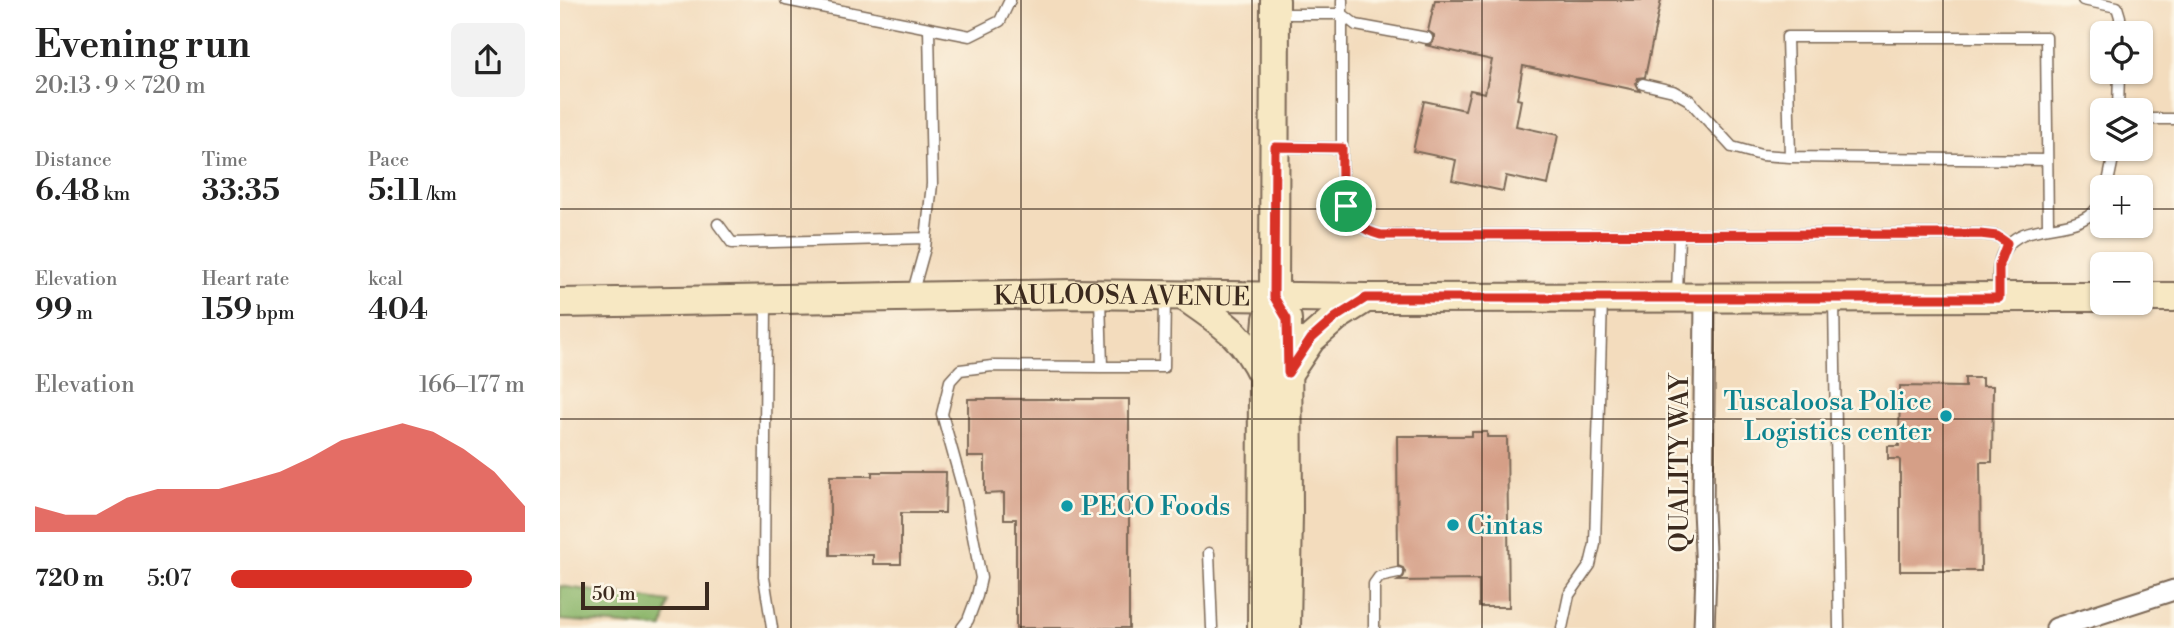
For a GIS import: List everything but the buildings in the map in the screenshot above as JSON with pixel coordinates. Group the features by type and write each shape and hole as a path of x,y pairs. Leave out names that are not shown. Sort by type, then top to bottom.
{"street":[{"path":"1275,7 1274,297 1268,319 1275,374 1286,628"},
{"name":"KAULOOSA AVENUE","path":"560,303 1100,294 1366,298 2090,297"},
{"path":"1174,295 1225,325 1275,374"},
{"path":"2153,297 2174,297"},
{"path":"1262,628 1275,374 1336,317 1366,298"},
{"name":"QUALITY WAY","path":"1691,298 1704,628"},
{"path":"2056,628 2174,590"}],"lane":[{"path":"786,0 970,36 1000,21 1010,0"},
{"path":"1342,0 1342,187 1346,206 1354,223 1370,233 1980,234 1997,236 2007,243"},
{"path":"2083,0 2117,7 2120,21"},
{"path":"1275,7 1342,13 1356,25 1426,38"},
{"path":"914,297 926,238 932,184 929,28"},
{"path":"1790,157 1787,37 2046,37 2048,228"},
{"path":"1643,84 1673,91 1689,100 1732,147 1761,156 2047,160"},
{"path":"2153,119 2174,119"},
{"path":"1275,147 1342,148"},
{"path":"1999,298 1999,264 2007,243 2019,234 2087,220 2090,217"},
{"path":"718,224 732,243 926,238"},
{"path":"1679,235 1691,298"},
{"path":"1100,294 1102,367"},
{"path":"962,628 968,620 981,578 966,500 942,414 950,381 960,370 992,366 1164,367 1174,295"},
{"path":"1562,628 1569,596 1590,565 1595,544 1602,298"},
{"path":"1834,298 1839,628"},
{"path":"766,300 764,577 772,628"},
{"path":"1209,553 1212,628"},
{"path":"1374,628 1374,584 1379,577 1398,573"}],"green space":[{"path":"560,586 669,602 663,628 560,620"}],"place":[{"name":"Tuscaloosa Police Logistics center","path":"1946,416"},
{"name":"PECO Foods","path":"1067,506"},
{"name":"Cintas","path":"1453,525"}],"route":[{"path":"1275,147 1342,148 1342,187 1346,206 1354,223 1370,233 1381,235 1980,234 1997,236 2007,243 1999,264 1999,298 1366,298 1336,317 1311,339 1288,373 1287,319 1274,297 1275,147"}]}
